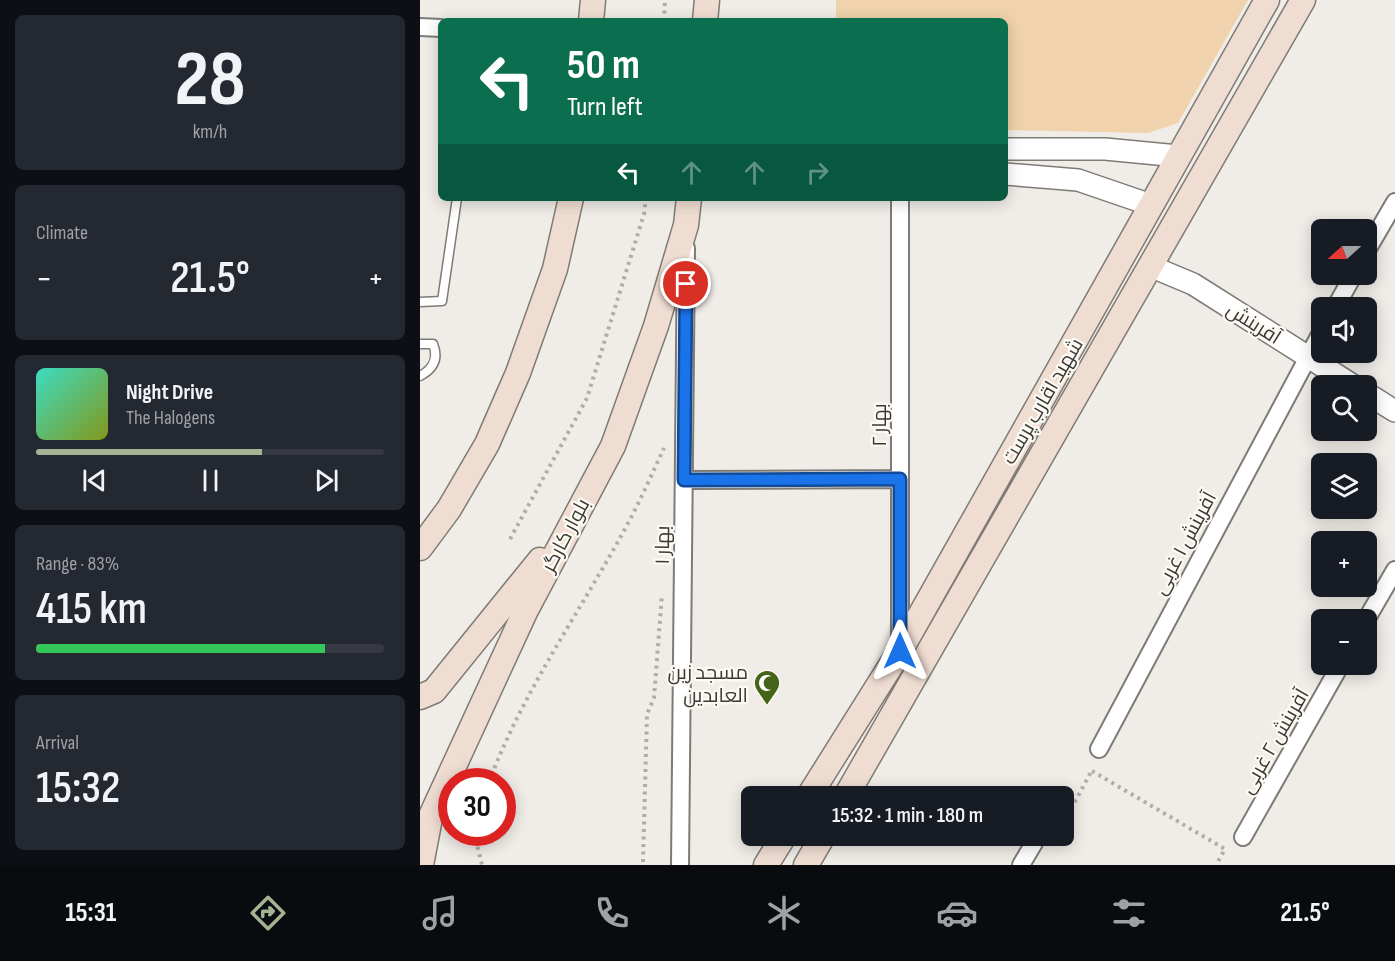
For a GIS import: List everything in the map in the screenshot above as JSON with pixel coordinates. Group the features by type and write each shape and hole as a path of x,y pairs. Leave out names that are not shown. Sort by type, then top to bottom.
{"main road":[{"path":"591,18 593,0"},
{"path":"705,18 707,0"},
{"name":"شهید اقارب پرست","path":"815,786 900,651 1120,265 1178,156 1267,0"},
{"name":"شهید اقارب پرست","path":"852,786 1303,0"},
{"path":"420,548 449,509 487,444 518,373 555,269 570,201"},
{"name":"بلوار کارگر","path":"421,865 430,818 525,612 613,446 656,326 686,225 689,201"},
{"path":"420,697 434,691 574,518"},
{"path":"766,865 778,846"},
{"path":"806,865 817,846"}],"street":[{"path":"420,27 438,28"},
{"path":"1008,149 1105,149 1178,156"},
{"path":"1008,174 1078,180 1151,205"},
{"name":"بهار ۲","path":"900,201 900,651"},
{"path":"1377,233 1395,202"},
{"name":"بهار ۱","path":"680,865 686,225"},
{"name":"آفرینش","path":"1150,266 1193,284 1337,375"},
{"name":"آفرینش ۱ غربی","path":"1099,749 1311,349"},
{"path":"1377,400 1395,411"},
{"path":"684,480 900,479"},
{"path":"1372,609 1395,570"},
{"name":"آفرینش ۲ غربی","path":"1243,837 1335,675"},
{"path":"1021,865 1032,846"}],"lane":[{"path":"420,302 442,301 457,201"},
{"path":"420,344 433,344 436,356 429,371 420,376"}],"path":[{"path":"664,18 665,0"},
{"path":"510,539 587,398 644,214 646,201"},
{"path":"494,768 500,752 549,658 626,526 666,446 666,457"},
{"path":"644,862 647,714 654,698 662,584"},
{"path":"1074,804 1092,771 1099,749"},
{"path":"1092,771 1225,849 1216,865"},
{"path":"477,846 482,865"}],"building":[{"path":"836,0 1248,0 1178,123 1148,133 1008,130 1008,18 836,18"}],"place":[{"name":"مسجد زین العابدین","path":"767,706"}],"route":[{"path":"686,284 684,480 900,479 900,651"}]}
